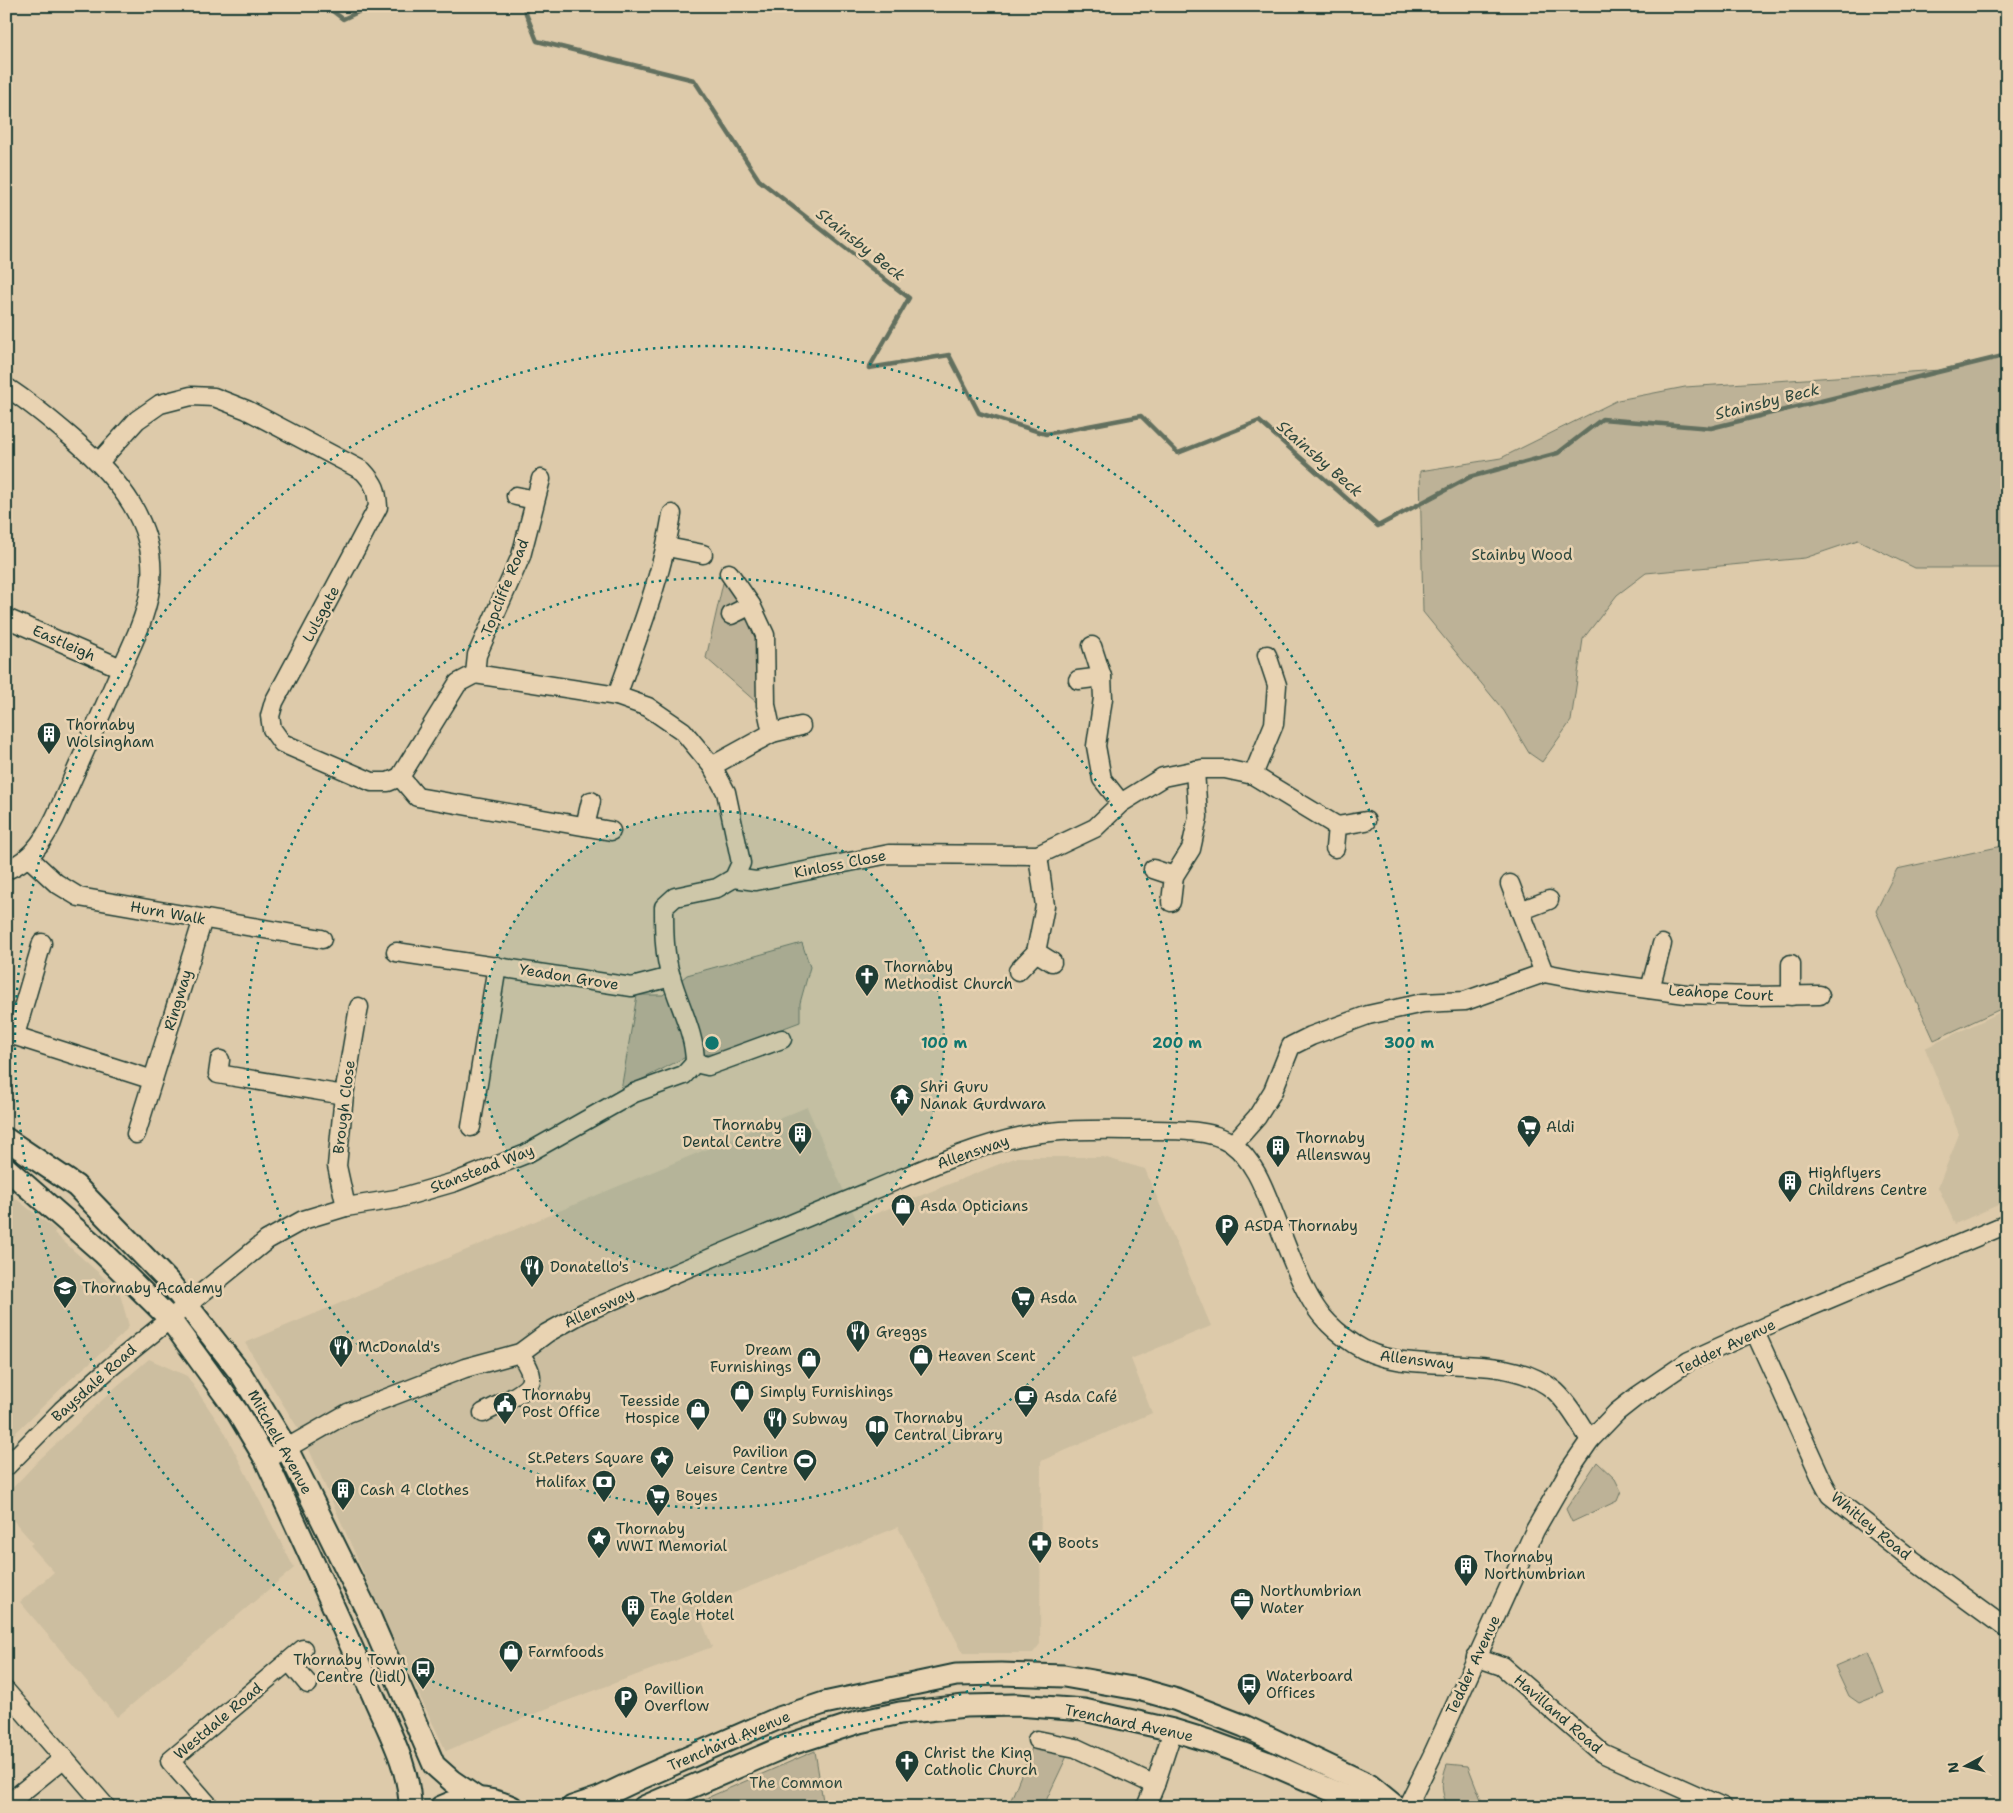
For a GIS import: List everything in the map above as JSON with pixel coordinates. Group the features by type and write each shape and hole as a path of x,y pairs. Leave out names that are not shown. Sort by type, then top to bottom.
{"street":[{"path":"6,387 35,406 99,462 124,491 146,532 151,555 150,589 142,624 47,834 28,857 6,870"},
{"name":"Lulsgate","path":"99,462 137,420 160,404 191,396 214,397 247,410 363,471 373,482 377,494 378,507 274,702 270,716 272,729 282,743 372,782 388,782 400,777"},
{"name":"Topcliffe Road","path":"474,674 477,655 521,556 540,479"},
{"path":"516,496 535,500"},
{"path":"617,696 667,547 672,514"},
{"path":"667,547 703,554"},
{"path":"730,574 751,604 765,635 766,705 772,733"},
{"path":"731,615 751,604"},
{"name":"Eastleigh","path":"6,618 121,668"},
{"path":"1092,646 1102,676 1103,698 1096,746 1102,779 1121,803"},
{"path":"1253,775 1274,724 1277,685 1267,656"},
{"path":"611,831 418,797 400,777 458,683 474,674 617,696 648,707 683,731 712,766 726,792 740,863 734,878 717,888 675,897 664,907 665,951 671,977 695,1050 694,1064 708,1066 782,1039"},
{"path":"1078,680 1102,676"},
{"path":"712,766 772,733 801,726"},
{"name":"Kinloss Close","path":"734,878 756,881 890,854 1038,855 1095,828 1121,803 1163,778 1195,770 1225,769 1253,775 1337,826"},
{"path":"1171,902 1174,876 1190,849 1198,817 1195,770"},
{"path":"585,826 591,801"},
{"path":"1335,848 1337,826 1366,821"},
{"path":"1018,971 1036,952 1045,906 1038,855"},
{"name":"Hurn Walk","path":"28,857 56,883 78,897 322,939"},
{"path":"1153,869 1174,876"},
{"path":"1232,1144 1257,1117 1273,1091 1291,1046 1311,1036 1368,1015 1423,1003 1465,1001 1544,973 1510,884"},
{"path":"1520,911 1549,900"},
{"name":"Ringway","path":"136,1134 203,919"},
{"path":"42,943 10,1034 153,1080"},
{"name":"Leahope Court","path":"1650,989 1662,944"},
{"name":"Yeadon Grove","path":"396,952 632,988 671,977"},
{"path":"1036,952 1052,962"},
{"name":"Leahope Court","path":"1791,964 1791,996"},
{"path":"472,1127 497,966"},
{"name":"Leahope Court","path":"1544,973 1581,980 1686,994 1820,995"},
{"name":"Brough Close","path":"346,1207 337,1166 344,1095 359,1007"},
{"path":"220,1060 218,1074 344,1095"},
{"name":"Stanstead Way","path":"187,1304 266,1240 304,1220 346,1207 396,1200 446,1185 526,1154 634,1093 684,1075 694,1064"},
{"name":"Allensway","path":"266,1460 348,1413 465,1368 520,1353 547,1334 583,1313 851,1199 960,1155 998,1142 1056,1132 1107,1130 1177,1130 1212,1135 1232,1144 1249,1161 1260,1180 1308,1294 1321,1315 1337,1332 1372,1354 1396,1360 1487,1367 1518,1373 1541,1381 1557,1393 1590,1440"},
{"name":"Mitchell Avenue","path":"6,1139 76,1186 169,1282 241,1374 288,1449 369,1615 434,1765 452,1781 477,1798"},
{"name":"Mitchell Avenue","path":"6,1168 103,1253 169,1318 238,1412 266,1460 337,1614 401,1762 410,1795 410,1807"},
{"name":"Tedder Avenue","path":"1407,1807 1536,1530 1570,1469 1590,1440 1636,1397 1689,1361 2007,1224"},
{"name":"Baysdale Road","path":"6,1467 62,1410 187,1304"},
{"name":"Whitley Road","path":"1756,1332 1820,1476 1830,1494 1910,1558 2007,1629"},
{"path":"483,1413 522,1392 528,1386 531,1379 529,1370 520,1353"},
{"name":"Westdale Road","path":"210,1807 170,1761 303,1649"},
{"name":"Havilland Road","path":"1476,1657 1502,1666 1602,1753 1723,1807"},
{"path":"289,1661 308,1684"},
{"name":"Trenchard Avenue","path":"572,1807 598,1798 779,1718 824,1703 956,1675 1001,1674 1064,1676 1138,1689 1177,1700 1244,1726 1369,1785 1396,1807"},
{"path":"6,1691 106,1807"},
{"name":"Trenchard Avenue","path":"644,1807 791,1744 859,1722 900,1713 965,1706 1017,1705 1084,1710 1209,1740 1361,1803 1379,1807"},
{"path":"779,1718 791,1744"},
{"path":"1146,1807 1173,1730"},
{"path":"1037,1740 1076,1748 1155,1785"},
{"path":"1288,1772 1297,1752"},
{"path":"6,1804 63,1759"},
{"name":"Mitchell Avenue","path":"441,1807 450,1802 477,1798 494,1799 512,1807"}],"shaded area":[{"path":"2007,1009 2007,1201 1955,1224 1938,1187 1959,1134 1925,1048"},
{"path":"807,1107 857,1221 1017,1157 1103,1157 1145,1169 1211,1326 1131,1359 1152,1413 1041,1461 1040,1644 1033,1653 963,1653 898,1527 697,1608 712,1647 553,1706 446,1751 398,1651 304,1438 245,1343"},
{"name":"Thornaby Academy","path":"6,1191 56,1230 54,1233 119,1291 129,1326 122,1335 71,1379 6,1442"},
{"path":"149,1359 187,1376 224,1431 294,1568 117,1717 20,1602 54,1572 30,1545 33,1543 6,1512 6,1495 38,1461 117,1386"}],"green space":[{"name":"Stainby Wood","path":"2007,354 2007,568 1915,568 1858,540 1805,558 1646,573 1617,595 1583,639 1571,721 1542,762 1529,753 1504,711 1423,612 1420,471 1501,458 1618,400 1685,387 1940,370"},
{"path":"723,583 730,584 737,593 737,601 728,613 733,624 750,618 757,626 760,696 756,702 706,658"},
{"path":"2007,845 2007,1006 1934,1040 1876,911 1897,869"},
{"path":"802,943 810,967 800,1003 800,1022 718,1053 686,1057 621,1090 637,995 663,995 687,975"},
{"path":"1597,1462 1615,1479 1621,1491 1617,1501 1572,1522 1566,1509"},
{"path":"1868,1652 1884,1693 1859,1703 1849,1696 1835,1666"},
{"path":"1032,1748 1068,1754 1043,1807 1008,1807"},
{"name":"The Common","path":"815,1751 824,1807 686,1807"},
{"path":"1447,1764 1468,1766 1484,1807 1448,1807 1442,1786"}],"waterway":[{"name":"Stainsby Beck","path":"326,6 343,19 371,6"},
{"name":"Stainsby Beck","path":"523,6 537,41 694,80 759,180 909,298 869,368 949,355 979,413 1046,434 1141,416 1178,453 1259,421 1378,526 1470,477 1558,453 1602,419 1711,428 2007,355"}],"place":[{"name":"Thornaby Wolsingham","path":"49,755"},
{"name":"Thornaby Methodist Church","path":"867,997"},
{"name":"Shri Guru Nanak Gurdwara","path":"902,1117"},
{"name":"Aldi","path":"1529,1148"},
{"name":"Thornaby Dental Centre","path":"800,1155"},
{"name":"Thornaby Allensway","path":"1278,1168"},
{"name":"Highflyers Childrens Centre","path":"1790,1203"},
{"name":"Asda Opticians","path":"903,1227"},
{"name":"ASDA Thornaby","path":"1227,1247"},
{"name":"Donatello's","path":"532,1288"},
{"name":"Thornaby Academy","path":"65,1309"},
{"name":"Asda","path":"1023,1319"},
{"name":"Greggs","path":"858,1353"},
{"name":"McDonald's","path":"341,1368"},
{"name":"Heaven Scent","path":"921,1377"},
{"name":"Dream Furnishings","path":"809,1380"},
{"name":"Simply Furnishings","path":"742,1413"},
{"name":"Asda Café","path":"1026,1418"},
{"name":"Thornaby Post Office","path":"505,1425"},
{"name":"Teesside Hospice","path":"698,1431"},
{"name":"Subway","path":"775,1440"},
{"name":"Thornaby Central Library","path":"877,1448"},
{"name":"St.Peters Square","path":"662,1479"},
{"name":"Pavilion Leisure Centre","path":"805,1482"},
{"name":"Halifax","path":"604,1503"},
{"name":"Cash 4 Clothes","path":"343,1511"},
{"name":"Boyes","path":"658,1517"},
{"name":"Thornaby WWI Memorial","path":"599,1559"},
{"name":"Boots","path":"1040,1564"},
{"name":"Thornaby Northumbrian","path":"1466,1587"},
{"name":"Northumbrian Water","path":"1242,1621"},
{"name":"The Golden Eagle Hotel","path":"633,1628"},
{"name":"Farmfoods","path":"511,1673"},
{"name":"Thornaby Town Centre (Lidl)","path":"423,1690"},
{"name":"Waterboard Offices","path":"1249,1706"},
{"name":"Pavillion Overflow","path":"626,1719"},
{"name":"Christ the King Catholic Church","path":"907,1783"}]}
